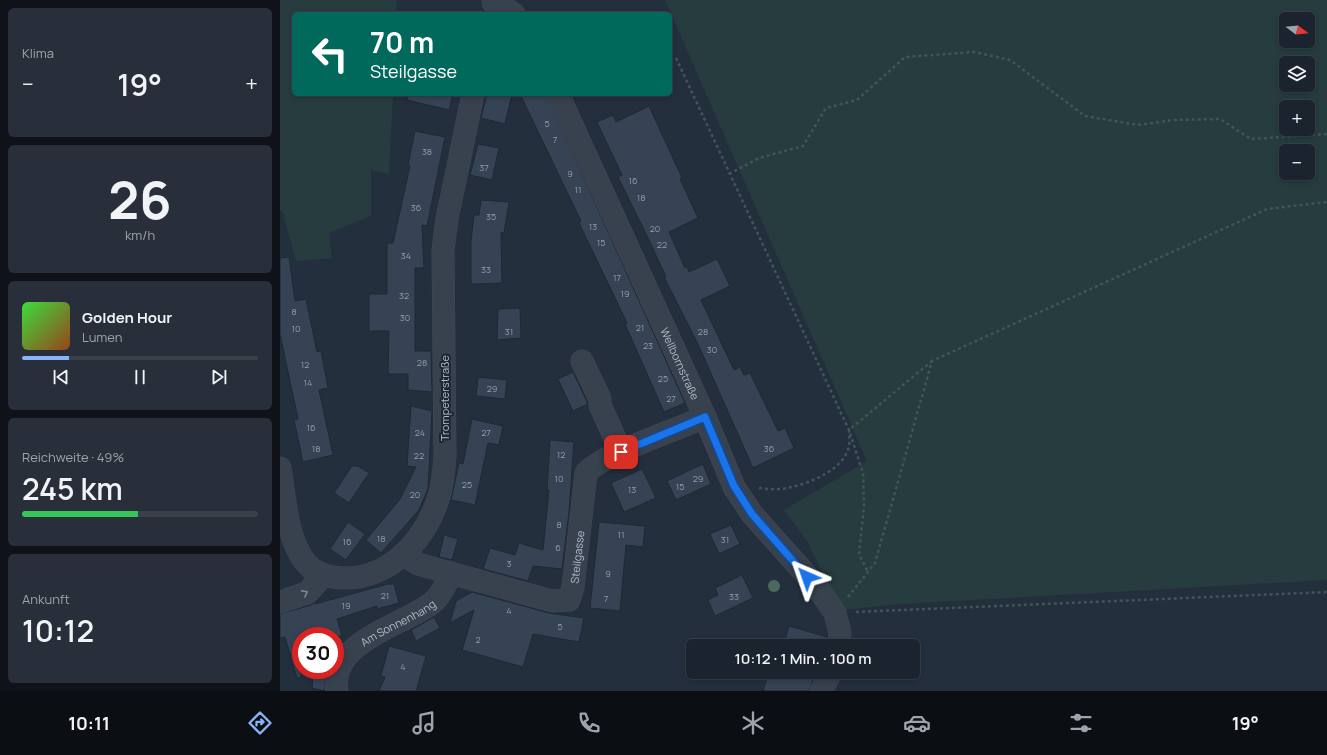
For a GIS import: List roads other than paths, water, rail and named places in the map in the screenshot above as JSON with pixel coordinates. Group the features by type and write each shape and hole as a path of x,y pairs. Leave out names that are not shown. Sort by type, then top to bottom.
{"street":[{"path":"492,6 502,6 511,12"},
{"name":"Trompeterstraße","path":"324,575 339,578 367,576 386,567 403,554 424,529 440,493 443,477 445,442 443,250 447,219 473,96"},
{"name":"Wellbornstraße","path":"559,96 705,417 734,486 752,514 817,587 835,613 840,633 839,639"},
{"path":"582,361 600,399 600,405 621,452"},
{"name":"Steilgasse","path":"403,554 418,564 552,601 569,600 573,587 586,473 592,466 621,452 705,417"},
{"path":"280,468 291,528 298,549 310,567 324,575 308,593 280,602"},
{"name":"Am Sonnenhang","path":"337,691 336,680 338,670 348,654 377,634 432,603 442,591 452,573"},
{"path":"820,691 827,679"}]}
